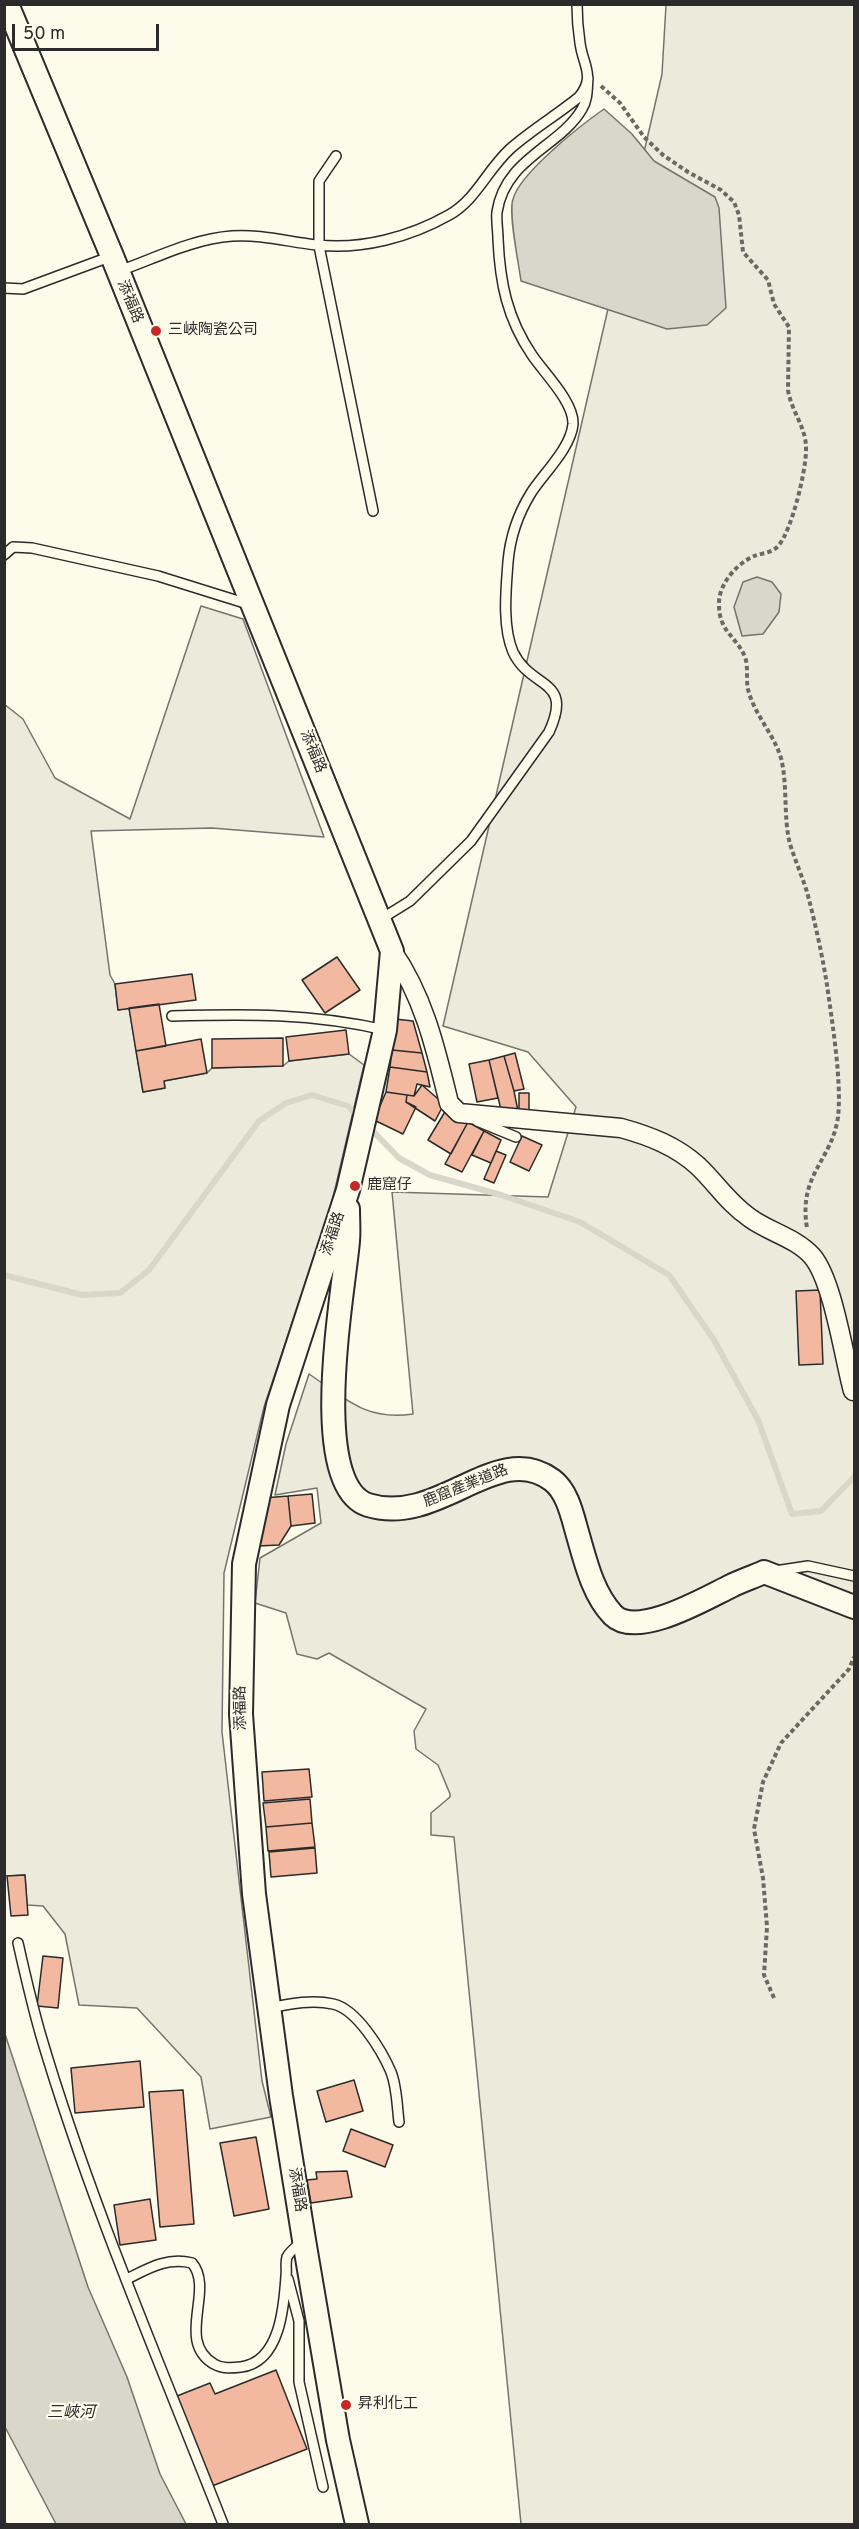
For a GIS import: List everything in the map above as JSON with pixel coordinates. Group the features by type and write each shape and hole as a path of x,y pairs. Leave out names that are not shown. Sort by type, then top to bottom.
{"street":[{"name":"添福路","path":"7,12 115,264 392,951 385,1030 348,1190 278,1405 244,1564 241,1714 254,1894 304,2240 338,2440 357,2524"},
{"path":"392,951 420,1000 449,1103 459,1113 609,1127 646,1135 676,1149 699,1167 726,1197 748,1216 766,1229 792,1240 812,1256 835,1310 853,1391"},
{"name":"鹿窟產業道路","path":"348,1190 348,1240 340,1298 333,1386 335,1443 339,1470 350,1490 363,1503 378,1508 398,1509 422,1505 450,1495 484,1477 514,1468 530,1469 548,1477 560,1485 570,1508 588,1570 604,1602 614,1616 625,1622 653,1620 764,1572"},
{"path":"764,1572 855,1607"}],"lane":[{"path":"380,919 410,901 471,842 549,732 558,714 559,704 555,696 525,668 514,653 509,639 508,561 514,528 531,494 570,437 573,423 569,407 531,354 512,320 504,299 497,213 502,192 514,173 571,124 587,97 588,78 580,46 578,4"},
{"path":"4,288 24,290 214,237 250,236 319,246 361,246 413,231 465,205 492,168 511,148 579,97 586,88 588,78"},
{"path":"336,156 319,182 319,246 373,511"},
{"path":"4,555 13,547 32,548 158,576 253,606"},
{"path":"172,1016 264,1014 352,1022 385,1030"},
{"path":"459,1113 516,1137"},
{"path":"764,1572 808,1566 855,1576"},
{"path":"18,1943 40,2035 75,2143 223,2524"},
{"path":"269,2008 314,2002 334,2004 349,2011 363,2026 391,2073 399,2122"},
{"path":"127,2279 153,2266 170,2261 192,2263 198,2270 200,2280 196,2318 199,2349 206,2360 218,2367 249,2366 262,2358 270,2348 278,2330 283,2307 287,2257 304,2240"},
{"path":"286,2274 299,2321 299,2382 323,2487"}],"path":[{"path":"586,63 600,85 620,103 644,137 663,155 721,190 734,202 739,215 743,252 768,280 774,304 789,327 789,399 806,437 805,468 787,530 780,543 775,549 753,556 741,564 728,577 719,602 720,615 727,634 745,657 749,696 770,733 780,757 790,845 807,893 827,986 838,1084 838,1117 833,1136 814,1172 806,1196 806,1222 812,1256"},
{"path":"774,1998 764,1975 767,1927 764,1888 754,1829 763,1782 781,1743 842,1677 855,1657"}],"shaded area":[{"path":"666,5 854,5 854,2524 521,2524 454,1837 431,1835 431,1813 450,1797 450,1794 438,1765 416,1749 414,1731 426,1709 329,1653 317,1659 297,1654 286,1613 255,1603 260,1558 321,1523 317,1488 275,1495 286,1444 309,1374 357,1406 369,1411 382,1414 413,1414 392,1192 548,1197 576,1107 528,1052 443,1026 662,74"},
{"path":"201,606 243,619 324,837 212,828 91,831 110,975 115,984 118,1010 129,1008 143,1092 165,1088 164,1081 207,1073 212,1068 283,1066 289,1061 349,1054 364,1065 331,1206 264,1407 224,1573 222,1732 262,2081 271,2117 210,2129 201,2077 137,2008 79,2005 65,1934 43,1906 27,1905 25,1875 5,1876 4,704 23,719 55,778 130,819"}],"water":[{"path":"604,109 632,134 654,161 715,197 719,208 726,308 707,325 667,329 521,281 512,215 513,199 518,188 552,150"},
{"path":"757,577 772,582 781,594 779,612 763,634 742,636 734,607 743,582"},
{"name":"三峽河","path":"4,2031 88,2287 127,2377 160,2474 186,2524 56,2524 5,2427"}],"building":[{"path":"337,957 360,990 325,1013 302,980"},
{"path":"192,974 196,1000 118,1010 115,984"},
{"path":"159,1004 166,1046 136,1051 129,1008"},
{"path":"395,1019 413,1021 422,1053 392,1050"},
{"path":"346,1030 349,1054 289,1061 286,1037"},
{"path":"283,1038 283,1066 212,1068 212,1039"},
{"path":"201,1039 207,1073 164,1081 165,1088 143,1092 136,1051"},
{"path":"392,1050 422,1053 427,1072 390,1067"},
{"path":"515,1053 524,1089 514,1091 504,1056"},
{"path":"504,1056 519,1116 502,1114 489,1060"},
{"path":"489,1060 498,1098 477,1102 469,1064"},
{"path":"390,1067 427,1072 430,1087 417,1084 414,1096 386,1092"},
{"path":"422,1085 444,1104 435,1121 406,1102 407,1095 414,1096"},
{"path":"386,1092 407,1095 406,1102 416,1107 403,1134 374,1120"},
{"path":"519,1093 529,1093 529,1116 519,1116"},
{"path":"446,1110 468,1122 451,1154 428,1140"},
{"path":"468,1122 484,1131 462,1172 445,1164"},
{"path":"484,1131 501,1140 491,1163 472,1155"},
{"path":"522,1136 542,1145 529,1171 510,1162"},
{"path":"496,1151 506,1155 494,1183 484,1179"},
{"path":"820,1290 823,1364 799,1365 796,1291"},
{"path":"312,1494 315,1523 291,1526 288,1496"},
{"path":"288,1496 291,1526 279,1545 258,1546 263,1498"},
{"path":"309,1769 312,1797 264,1801 262,1772"},
{"path":"310,1799 312,1823 266,1827 263,1803"},
{"path":"312,1823 315,1847 268,1851 266,1827"},
{"path":"315,1848 317,1873 271,1877 269,1852"},
{"path":"25,1875 28,1915 11,1916 7,1876"},
{"path":"43,1956 63,1958 58,2008 37,2006"},
{"path":"140,2061 144,2107 75,2113 71,2068"},
{"path":"354,2080 363,2111 326,2122 317,2091"},
{"path":"183,2090 194,2224 160,2227 149,2092"},
{"path":"351,2129 393,2145 385,2167 343,2151"},
{"path":"256,2137 269,2209 234,2216 220,2143"},
{"path":"347,2171 352,2197 311,2203 307,2180 317,2179 316,2172"},
{"path":"150,2199 156,2240 120,2245 114,2205"},
{"path":"276,2370 307,2449 212,2486 177,2396 210,2383 215,2394"}],"waterway":[{"path":"4,1275 82,1295 120,1293 149,1270 259,1121 286,1103 312,1095 348,1106 359,1118"},
{"path":"369,1127 399,1158 430,1175 501,1195 580,1222 669,1275 714,1340 758,1420 792,1514 821,1511 854,1477"}],"place":[{"name":"三峽陶瓷公司","path":"156,331"},
{"name":"鹿窟仔","path":"355,1186"},
{"name":"昇利化工","path":"346,2405"}]}
